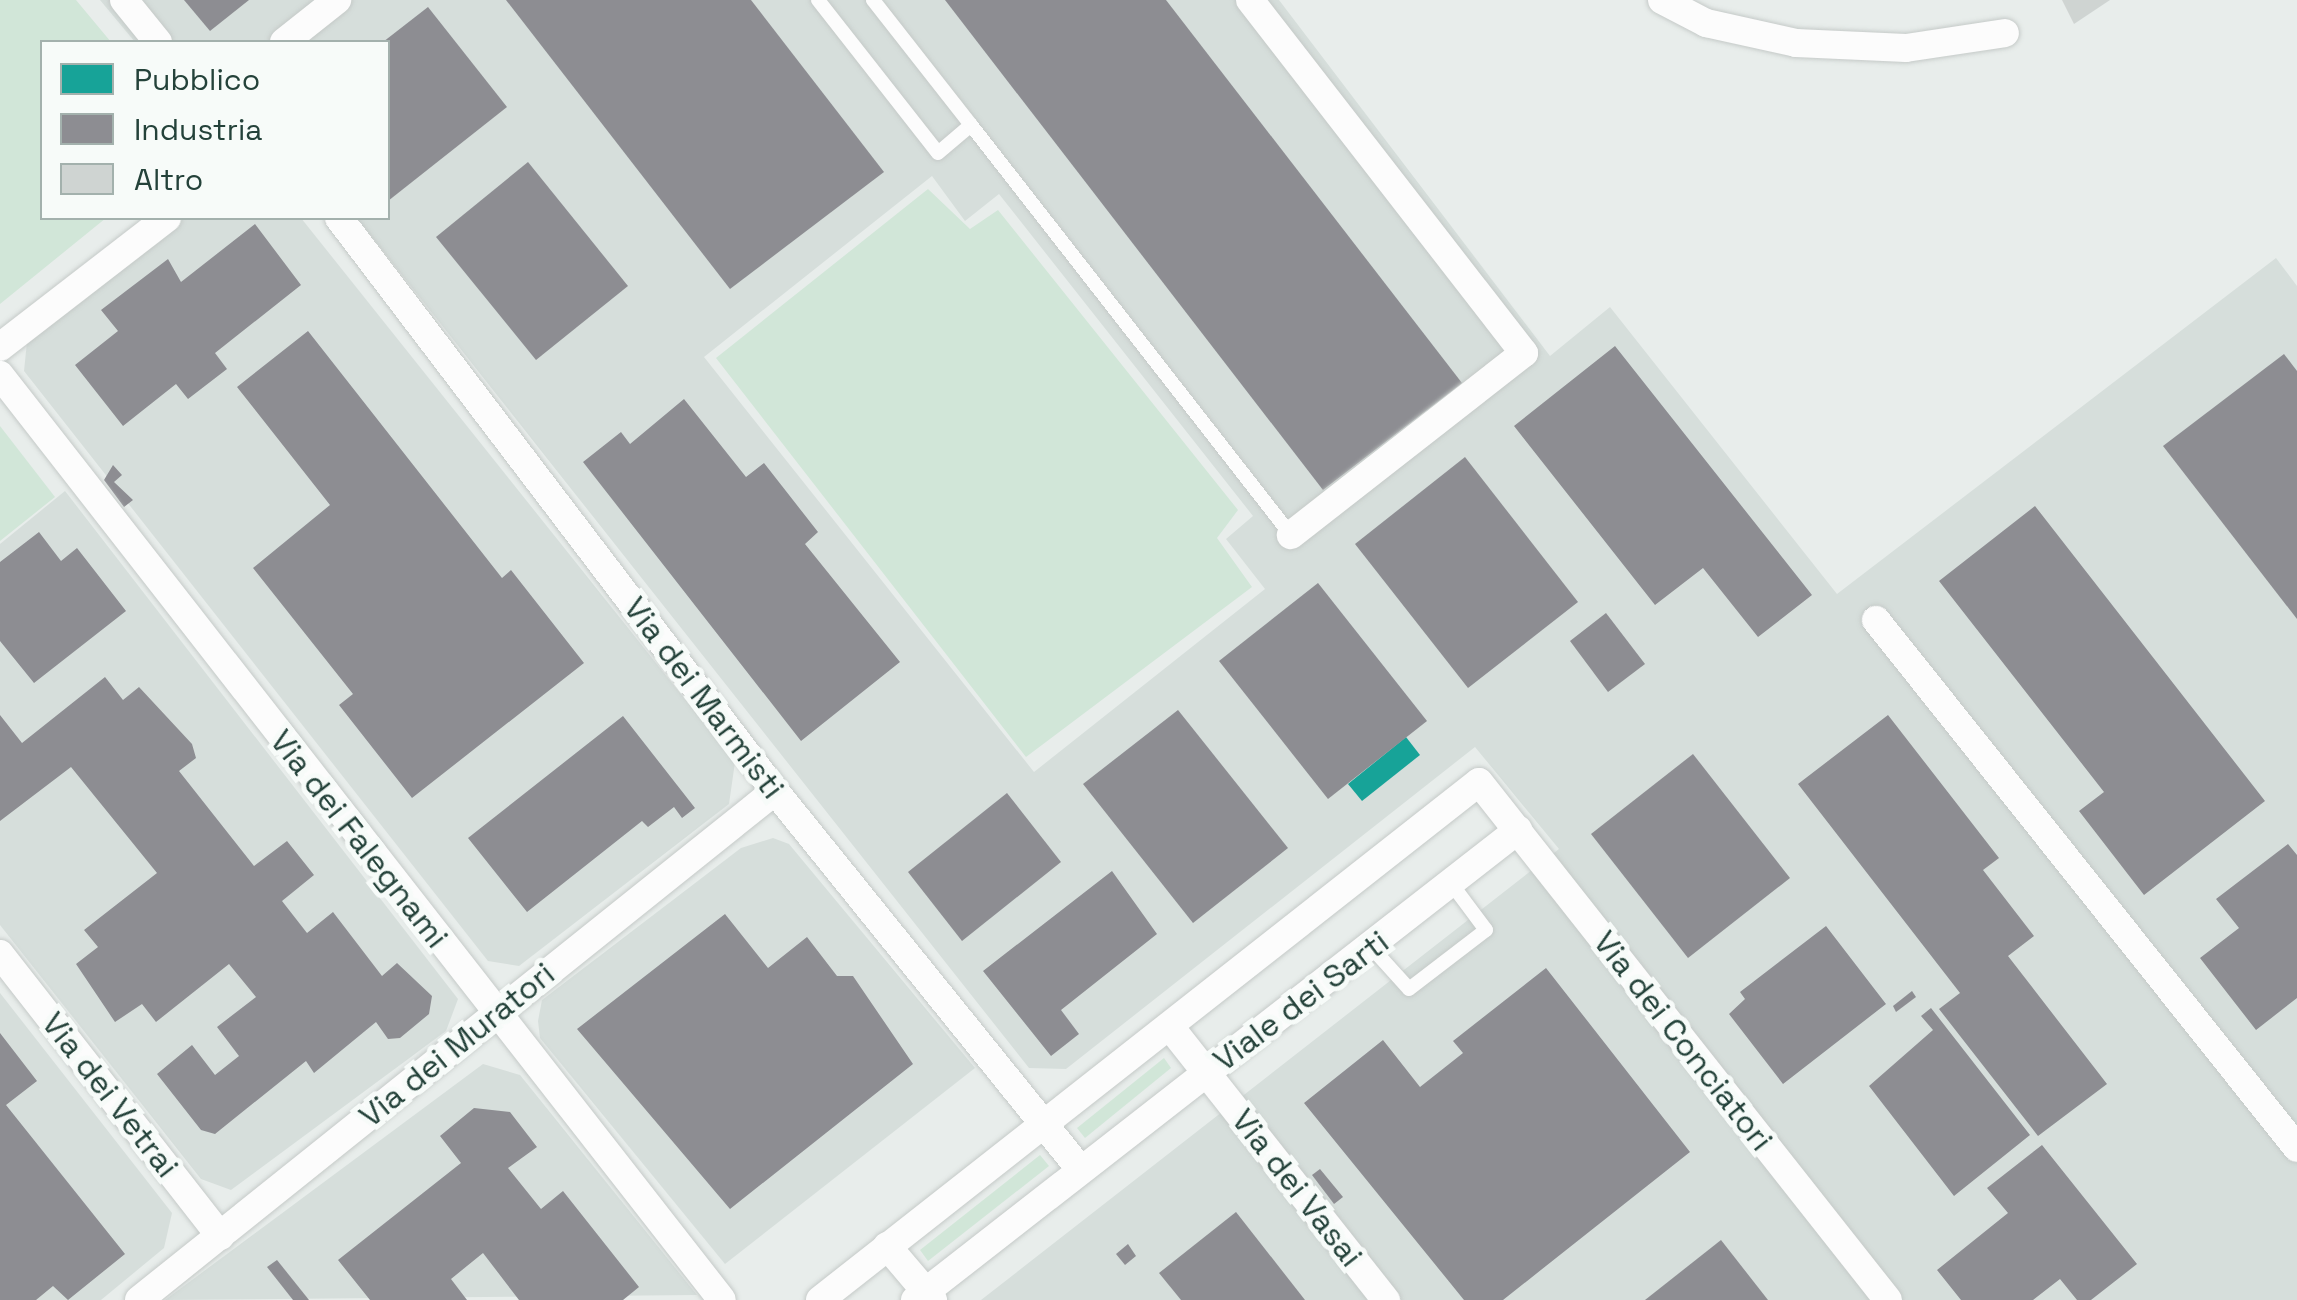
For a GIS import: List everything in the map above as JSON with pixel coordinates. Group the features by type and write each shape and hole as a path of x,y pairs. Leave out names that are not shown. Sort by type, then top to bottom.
{"street":[{"path":"124,0 156,40"},
{"path":"287,40 337,0"},
{"path":"1250,0 1524,353 1291,535"},
{"path":"1662,0 1706,23 1796,43 1932,47 2005,33"},
{"path":"0,347 164,220"},
{"name":"Via dei Marmisti","path":"341,220 775,791 1080,1169"},
{"name":"Via dei Falegnami","path":"0,375 722,1300"},
{"path":"1876,620 2297,1148"},
{"name":"Via dei Conciatori","path":"1479,782 1888,1300"},
{"name":"Viale dei Sarti","path":"820,1300 1171,1028 1479,782"},
{"name":"Via dei Muratori","path":"139,1300 775,791"},
{"name":"Viale dei Sarti","path":"925,1297 1080,1169 1454,887 1518,830"},
{"name":"Via dei Vetrai","path":"0,954 220,1236"},
{"name":"Via dei Vasai","path":"1171,1028 1386,1300"},
{"path":"888,1246 925,1297"}],"lane":[{"path":"818,0 938,153 970,126"},
{"path":"874,0 1291,535"},
{"path":"1372,948 1409,989 1424,978 1486,930 1454,887"}],"shaded area":[{"path":"100,0 1279,0 1550,356 1610,307 1837,594 2276,258 2297,286 2297,1300 981,1300 1559,849 1475,747 1066,1069 1029,1068 359,220 390,220 390,40 133,40","holes":["932,176 965,221 999,194 1253,516 1226,539 1265,589 1034,772 704,357"]},
{"path":"178,220 303,220 735,762 729,804 519,966 488,961 24,371 27,342"},
{"path":"65,491 458,999 446,1031 231,1190 201,1179 0,925 0,544"},
{"path":"773,838 789,844 975,1068 725,1264 540,1038 538,1021 542,1000 741,848"},
{"path":"0,993 172,1213 164,1248 101,1300 0,1300"},
{"path":"483,1064 520,1075 697,1295 165,1300"}],"green space":[{"path":"0,0 76,0 109,40 40,40 40,220 104,220 0,304"},
{"path":"928,189 970,229 998,210 1238,510 1217,538 1252,587 1026,757 716,358"},
{"path":"0,426 55,497 0,541"},
{"path":"1164,1058 1171,1068 1085,1138 1077,1128"},
{"path":"1040,1155 1049,1166 928,1261 920,1250"}],"building: Pubblico":[{"path":"1406,737 1420,755 1362,801 1348,784"}],"building: Industria":[{"path":"184,0 249,0 210,31"},
{"path":"506,0 751,0 884,172 730,289"},
{"path":"945,0 1166,0 1462,383 1323,490"},
{"path":"428,7 507,107 390,199 390,40 386,40"},
{"path":"528,162 628,286 536,360 436,237"},
{"path":"255,224 301,285 215,353 227,369 188,399 176,384 123,426 75,365 118,331 101,310 168,259 181,282"},
{"path":"308,331 502,578 511,570 584,663 412,798 339,705 353,694 253,568 330,505 237,387"},
{"path":"1615,346 1812,595 1758,637 1703,568 1655,605 1514,426"},
{"path":"2284,354 2297,371 2297,619 2163,446"},
{"path":"684,399 746,477 764,463 818,532 805,544 900,662 801,741 583,462 621,432 630,444"},
{"path":"1465,457 1578,602 1468,688 1355,544"},
{"path":"113,465 122,475 114,482 133,500 124,507 104,480"},
{"path":"2035,506 2265,801 2144,895 2079,811 2104,792 1939,581"},
{"path":"39,532 61,561 77,548 126,611 34,683 0,641 0,562"},
{"path":"1318,583 1427,721 1328,799 1219,661"},
{"path":"1606,613 1645,664 1608,692 1570,641"},
{"path":"105,677 123,700 139,687 192,744 196,758 179,771 254,866 287,841 314,875 282,901 307,933 333,912 382,976 397,963 432,996 429,1014 400,1038 388,1039 376,1022 314,1073 306,1061 215,1134 201,1130 157,1074 192,1045 215,1075 239,1056 217,1027 256,997 229,964 156,1022 142,1004 115,1022 76,964 98,947 84,930 157,873 71,767 0,821 0,715 22,743"},
{"path":"1178,710 1288,848 1193,923 1083,784"},
{"path":"1888,715 1999,858 1983,870 2034,936 2008,956 2107,1084 2038,1136 1939,1009 1960,993 1798,784"},
{"path":"623,716 695,808 682,818 674,807 648,827 642,821 527,912 468,838"},
{"path":"1693,754 1790,878 1688,958 1591,834"},
{"path":"1007,793 1061,862 962,941 908,872"},
{"path":"2288,844 2297,855 2297,998 2256,1030 2200,958 2239,928 2216,899"},
{"path":"1112,871 1157,934 1061,1010 1079,1034 1051,1056 983,971"},
{"path":"725,914 768,968 807,937 837,976 853,976 913,1064 730,1209 577,1029"},
{"path":"1826,926 1886,1004 1783,1084 1729,1014 1745,999 1740,992"},
{"path":"1546,968 1690,1152 1503,1300 1464,1300 1304,1103 1383,1040 1420,1087 1463,1053 1453,1041"},
{"path":"1912,991 1916,997 1896,1012 1893,1006"},
{"path":"1931,1008 2030,1135 1954,1196 1869,1086 1933,1030 1921,1016"},
{"path":"0,1033 37,1081 6,1105 125,1254 68,1300 53,1286 36,1300 0,1300"},
{"path":"474,1108 510,1112 537,1147 508,1168 541,1209 563,1191 639,1287 623,1300 519,1300 483,1253 451,1279 467,1300 370,1300 338,1260 461,1163 440,1136"},
{"path":"2042,1145 2137,1264 2091,1300 2077,1300 2060,1279 2033,1300 1961,1300 1937,1270 2008,1213 1987,1188"},
{"path":"1320,1169 1343,1197 1334,1204 1312,1175"},
{"path":"1236,1212 1305,1300 1181,1300 1159,1273"},
{"path":"1721,1240 1768,1300 1645,1300"},
{"path":"1128,1244 1136,1256 1125,1265 1116,1254"},
{"path":"277,1260 309,1300 293,1300 267,1267"}],"building: Altro":[{"path":"2062,0 2110,0 2074,24"}]}
